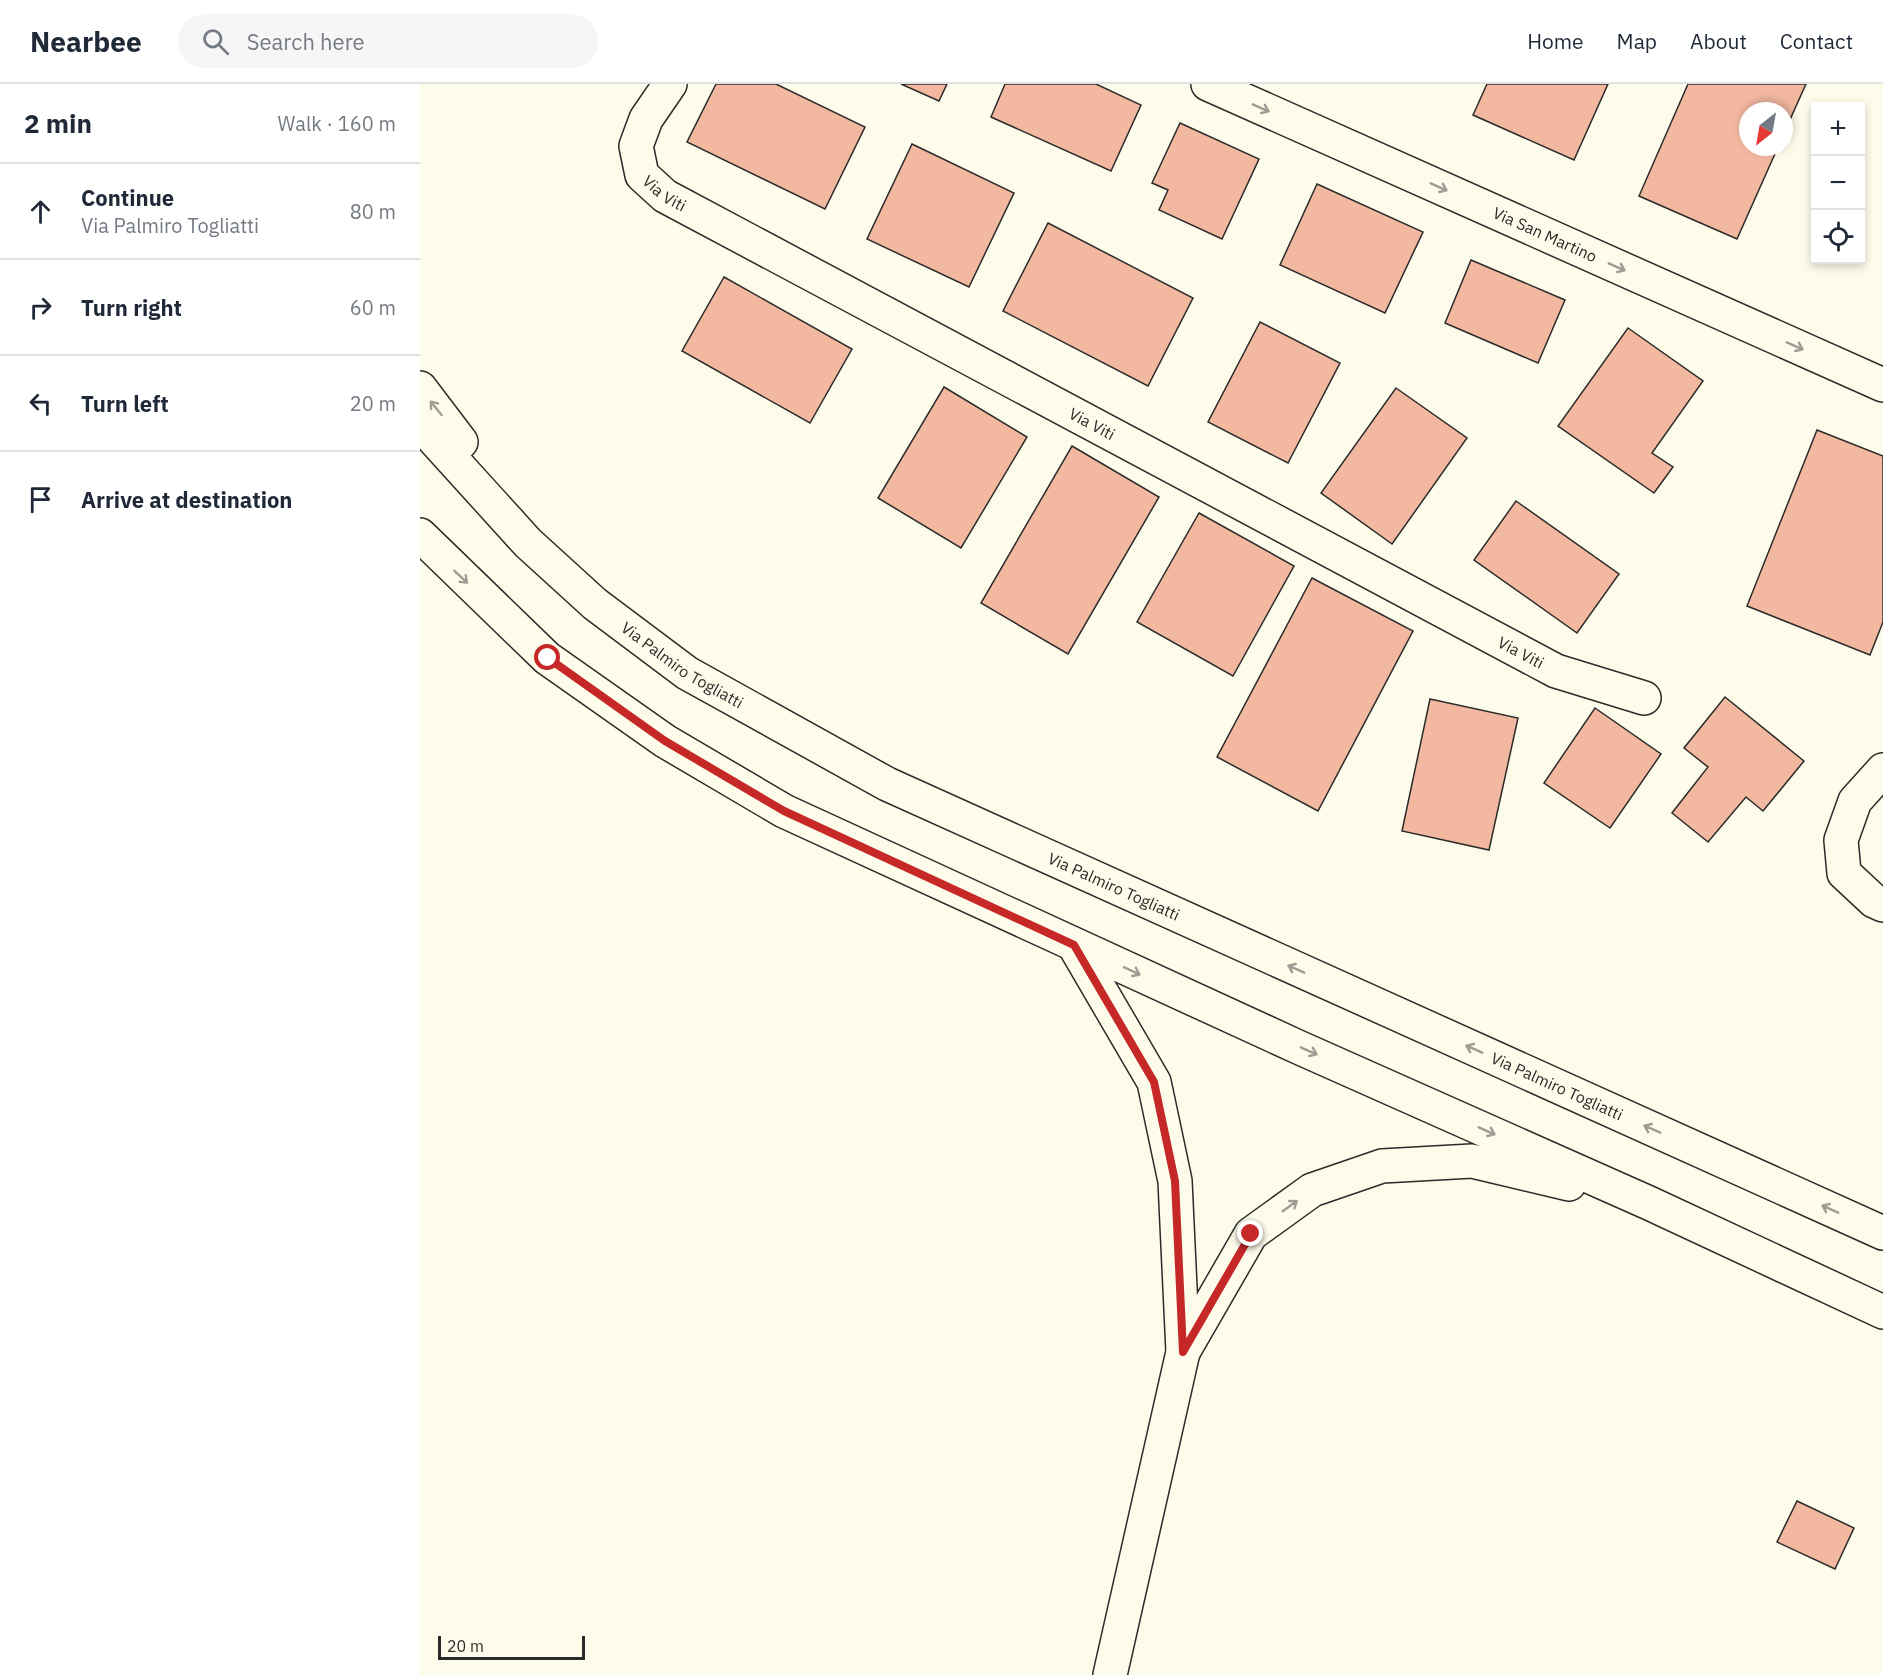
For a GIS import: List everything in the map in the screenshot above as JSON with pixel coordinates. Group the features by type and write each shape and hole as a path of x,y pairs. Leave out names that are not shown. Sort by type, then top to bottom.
{"street":[{"name":"Via Viti","path":"670,84 646,119 636,146 642,175 665,196 1556,671 1644,698"},
{"name":"Via San Martino","path":"1208,84 1883,385"},
{"path":"420,388 451,427 528,543"},
{"name":"Via Palmiro Togliatti","path":"420,424 528,543 595,604 687,674 887,784 1883,1233"},
{"path":"426,544 548,658 665,741 784,811 1074,945 1649,1203 1883,1312"},
{"path":"1883,770 1855,801 1841,840 1844,873 1874,901 1883,905"},
{"path":"1074,945 1154,1082 1175,1181 1183,1352 1110,1675"},
{"path":"1183,1352 1251,1234 1312,1190 1382,1166 1472,1161 1649,1203"}],"building":[{"path":"716,84 776,84 865,127 825,209 687,142"},
{"path":"901,84 947,84 939,101"},
{"path":"1005,84 1096,84 1141,105 1111,171 991,117"},
{"path":"1487,84 1608,84 1574,160 1473,115"},
{"path":"1688,84 1806,84 1793,113 1793,102 1739,102 1739,156 1774,156 1737,239 1639,196"},
{"path":"1180,123 1259,159 1222,239 1159,210 1168,190 1152,183"},
{"path":"912,144 1014,193 969,287 867,239"},
{"path":"1317,184 1423,232 1385,313 1280,265"},
{"path":"1048,223 1193,298 1148,386 1003,311"},
{"path":"1471,260 1565,300 1538,363 1445,323"},
{"path":"724,277 852,349 810,423 682,351"},
{"path":"1260,322 1340,363 1288,463 1208,422"},
{"path":"1628,328 1703,381 1652,453 1673,467 1654,493 1558,426"},
{"path":"944,387 1027,437 961,548 878,498"},
{"path":"1396,388 1467,438 1392,544 1321,493"},
{"path":"1817,430 1883,456 1883,622 1870,655 1747,606"},
{"path":"1072,446 1159,497 1068,654 981,603"},
{"path":"1516,501 1619,574 1577,633 1474,560"},
{"path":"1199,513 1294,566 1233,676 1137,622"},
{"path":"1312,578 1413,631 1318,811 1217,757"},
{"path":"1725,697 1804,761 1763,811 1746,797 1708,842 1672,813 1708,767 1684,748"},
{"path":"1430,699 1518,718 1489,850 1402,831"},
{"path":"1595,708 1661,754 1610,828 1544,783"},
{"path":"1797,1501 1854,1528 1835,1569 1777,1542"}],"route":[{"path":"548,658 665,741 784,811 1074,945 1154,1082 1175,1181 1183,1352 1251,1234"}]}
